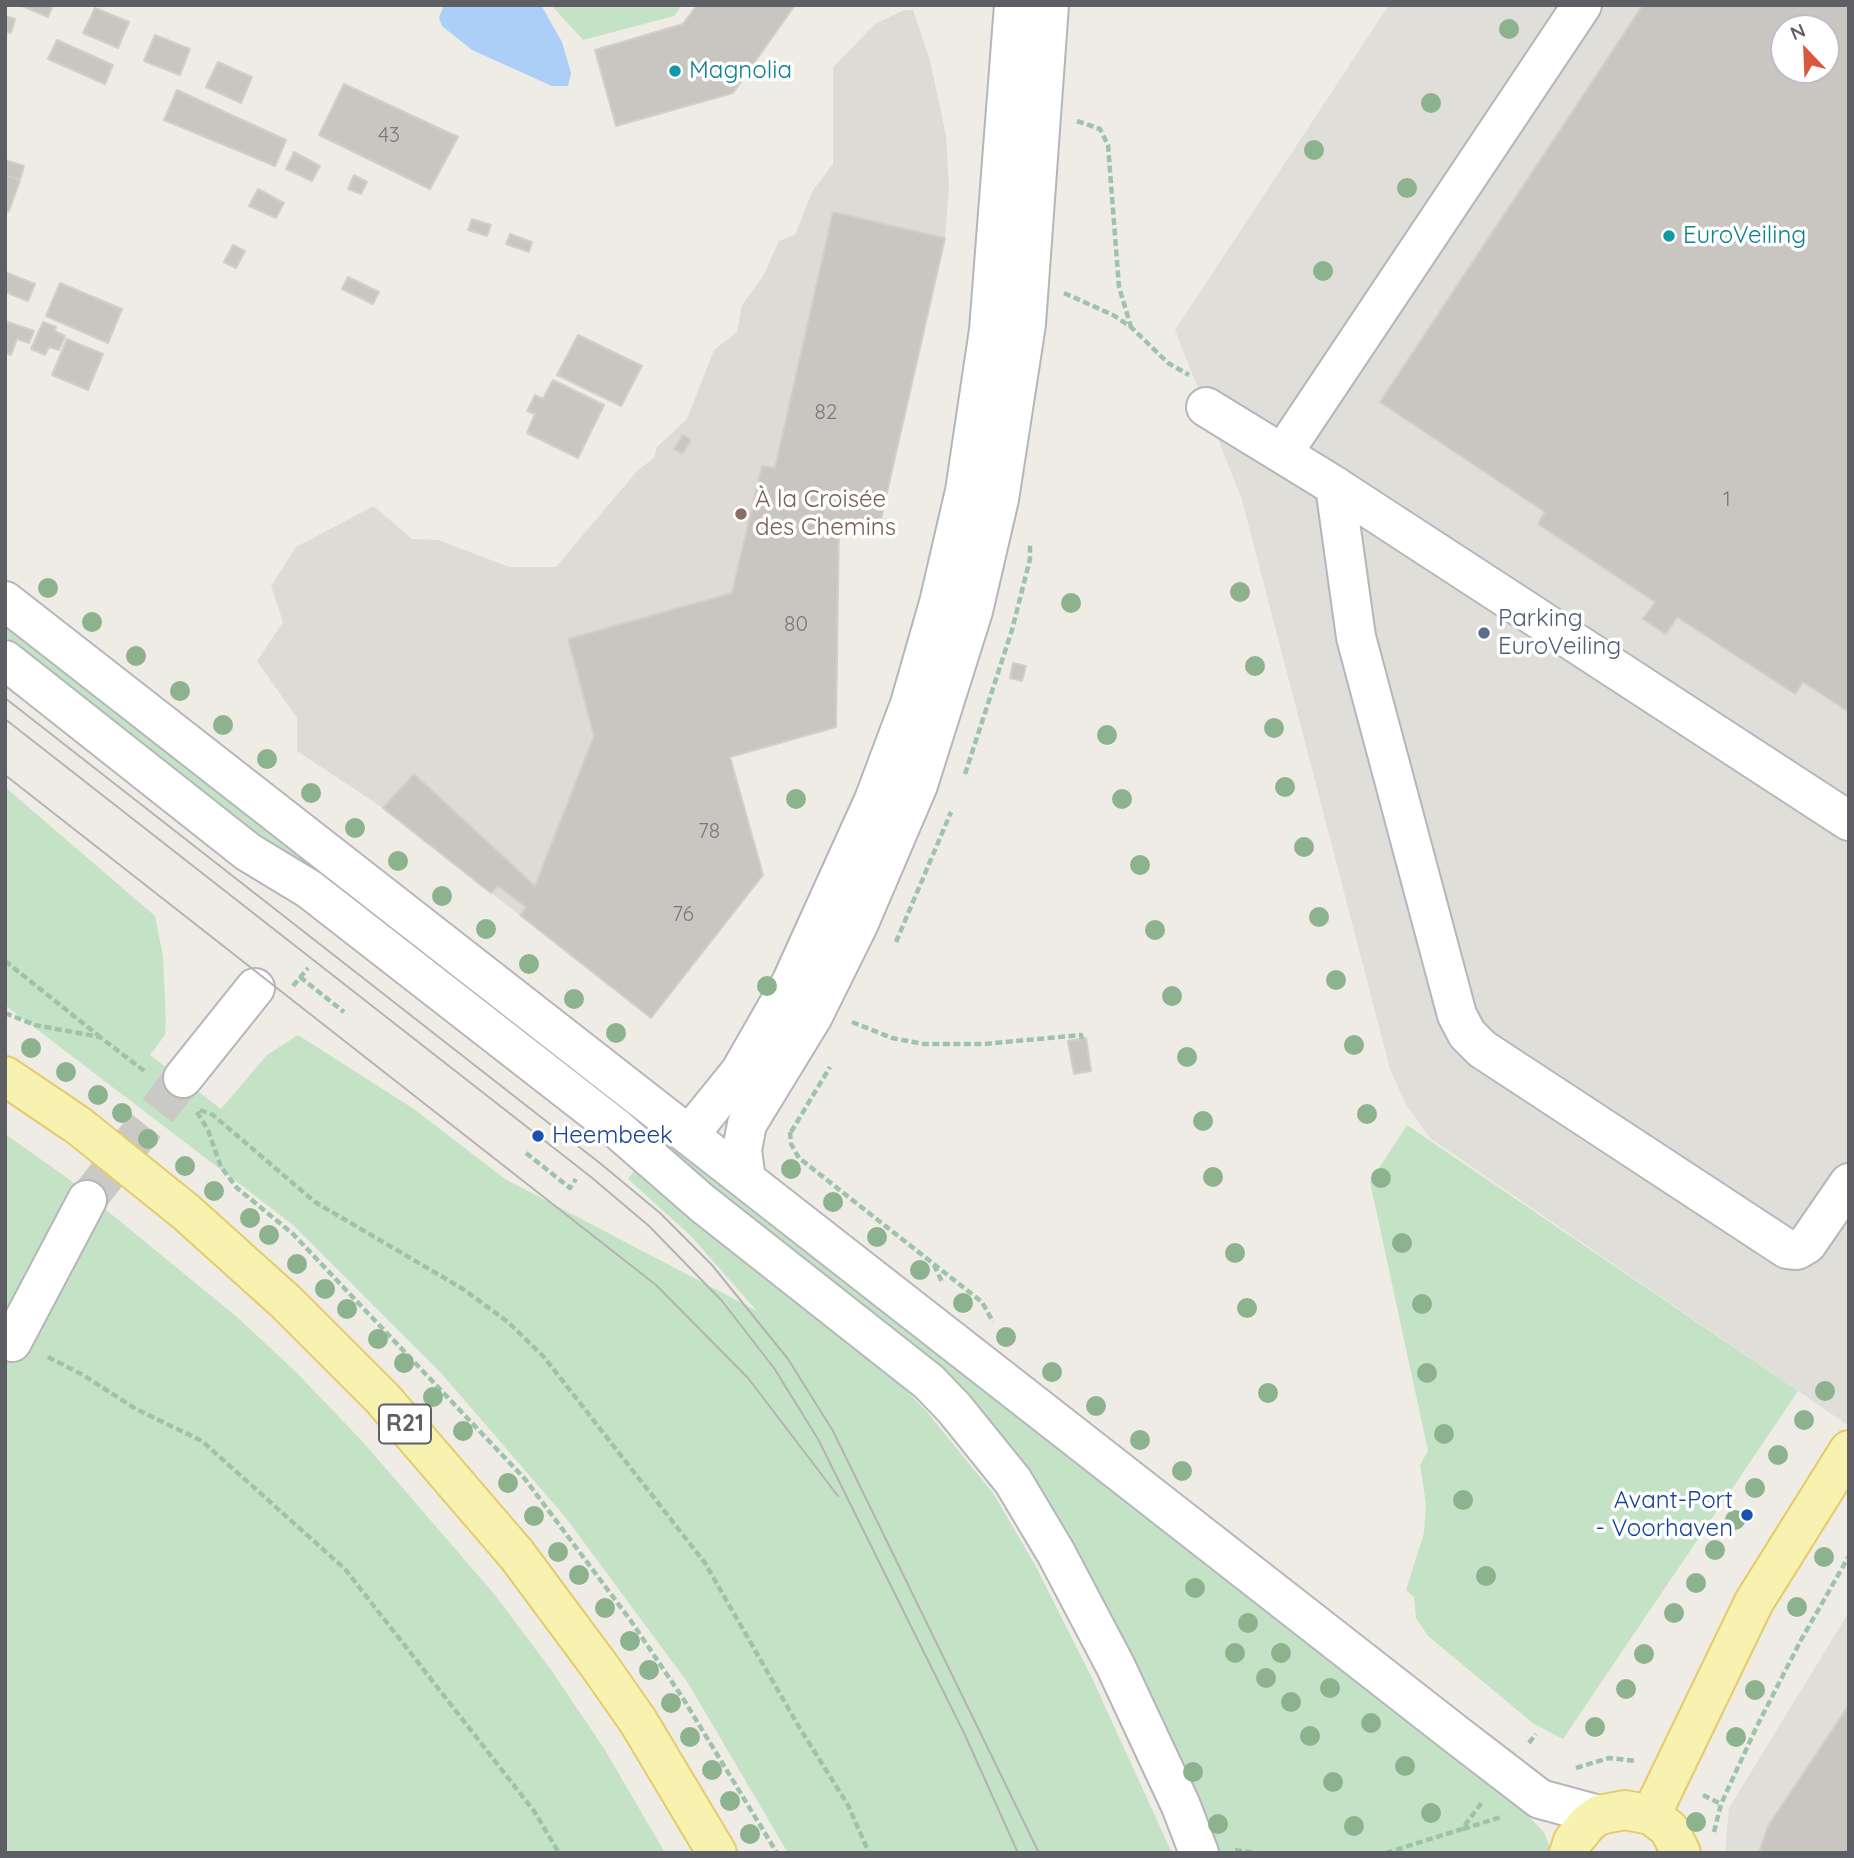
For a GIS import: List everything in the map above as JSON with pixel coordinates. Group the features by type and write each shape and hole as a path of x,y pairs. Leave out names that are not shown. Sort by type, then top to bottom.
{"main road":[{"name":"R21","path":"5,1076 79,1126 186,1212 286,1302 383,1399 517,1555 598,1664 638,1721 716,1853"},
{"path":"1651,1815 1754,1602 1849,1450"},
{"path":"1569,1853 1580,1831 1600,1815 1625,1810 1651,1815 1669,1829 1681,1853"}],"street":[{"path":"689,1135 740,1072 791,984 874,800 910,704 939,603 965,491 989,330 1014,5"},
{"path":"746,1180 742,1150 747,1125 813,1016 901,827 937,732 973,611 999,499 1026,324 1049,5"},
{"path":"1283,453 1582,5"},
{"path":"1206,407 1335,486 1849,821"},
{"path":"1335,486 1356,637 1457,1015 1467,1034 1482,1049 1787,1249 1797,1250 1807,1244 1849,1183"},
{"path":"5,601 1540,1799 1600,1815"},
{"path":"5,660 248,852 309,889 623,1134 702,1203 929,1382 1006,1473 1056,1553 1116,1667 1181,1806 1199,1853"},
{"path":"176,1087 255,988"},
{"path":"12,1342 87,1200"},
{"path":"1540,1799 1569,1853"}],"path":[{"path":"1069,120 1088,123 1100,129 1108,145 1119,287 1131,327"},
{"path":"1059,291 1113,315 1131,327 1168,363 1187,372 1206,407"},
{"path":"5,961 100,1037 176,1087 315,1202 463,1289 508,1322 544,1357 705,1563 799,1727 848,1805 869,1853"},
{"path":"293,987 307,968"},
{"path":"300,977 344,1012"},
{"path":"5,1013 34,1025 100,1037"},
{"path":"847,1020 892,1038 924,1044 984,1044 1082,1035 1082,1039"},
{"path":"756,1111 790,1132 791,1144 799,1158 982,1302 991,1316 995,1330"},
{"path":"526,1153 570,1188 576,1179"},
{"path":"12,1342 83,1375 136,1409 202,1441 345,1569 534,1811 559,1853"},
{"path":"1721,1804 1801,1640 1849,1556"},
{"path":"1386,1853 1462,1829 1486,1797"}],"shaded area":[{"path":"1389,5 1849,5 1849,1426 1430,1138 1406,1105 1390,1069 1242,500 1175,330"},
{"name":"À la Croisée des Chemins","path":"904,10 913,10 930,61 946,135 949,187 945,238 878,532 839,523 817,732 730,757 763,875 651,1018 383,808 297,751 297,718 257,661 283,622 271,586 296,547 374,506 412,539 438,540 509,567 556,567 638,470 654,458 657,447 687,419 714,350 737,332 742,305 763,276 779,241 795,235 813,190 833,164 833,67 875,24"},
{"path":"1849,1612 1849,1853 1725,1853 1729,1808"}],"green space":[{"path":"551,5 682,5 674,16 583,40"},
{"path":"5,624 331,879 326,886 5,637"},
{"path":"5,787 155,916 163,956 166,1022 165,1035 150,1055 221,1109 267,1055 298,1035 414,1109 505,1179 757,1311 690,1235 628,1179 641,1162 889,1372 927,1412 993,1493 1034,1563 1092,1678 1172,1853 788,1853 688,1683 566,1518 441,1373 292,1224 5,1005"},
{"path":"1407,1125 1798,1391 1563,1739 1534,1724 1428,1636 1416,1618 1414,1597 1406,1590 1424,1533 1426,1504 1420,1465 1428,1451 1370,1182"},
{"path":"5,1134 66,1177 237,1317 295,1371 363,1442 495,1595 552,1671 605,1750 665,1853 5,1853"},
{"path":"658,1135 1512,1800 1544,1832 1552,1853 1213,1853 1043,1505 651,1144"}],"water":[{"path":"444,5 541,5 562,42 571,73 568,86 552,86 472,50 442,26 439,18"}],"building":[{"path":"20,5 53,5 48,17"},
{"name":"Magnolia","path":"697,5 795,5 733,93 616,126 595,50 683,24"},
{"name":"EuroVeiling","path":"1643,5 1849,5 1849,712 1803,682 1795,694 1677,617 1666,634 1643,619 1655,602 1538,524 1545,512 1380,402"},
{"path":"95,8 129,22 118,48 83,33"},
{"path":"5,16 15,19 11,33 5,31"},
{"path":"155,35 190,49 180,75 144,61"},
{"path":"57,40 113,65 105,84 48,59"},
{"path":"218,62 252,77 241,103 206,87"},
{"path":"344,84 458,137 430,189 319,135"},
{"path":"177,90 286,140 275,166 164,120"},
{"path":"294,152 320,166 312,181 286,169"},
{"path":"5,160 24,166 20,180 5,175"},
{"path":"5,175 20,180 9,211 5,213"},
{"path":"354,175 367,182 361,194 348,189"},
{"path":"258,189 284,203 276,218 249,206"},
{"path":"833,212 945,238 878,532 839,522 836,727 730,757 763,875 651,1018 520,915 526,907 498,886 491,893 383,808 414,774 535,886 594,736 568,639 732,593 762,466 775,468"},
{"path":"472,219 491,225 487,236 468,230"},
{"path":"510,234 532,242 529,252 506,244"},
{"path":"233,245 245,251 236,268 224,262"},
{"path":"5,272 35,284 28,301 5,292"},
{"path":"348,277 379,292 373,304 342,289"},
{"path":"60,283 122,309 108,343 46,316"},
{"path":"5,321 34,331 29,343 17,339 11,355 5,353"},
{"path":"43,322 56,327 55,331 65,336 59,350 49,347 45,355 31,349"},
{"path":"578,335 642,366 621,406 557,375"},
{"path":"67,339 103,354 88,390 52,375"},
{"path":"553,380 604,405 578,458 527,433 535,414 527,411 535,395 543,399"},
{"path":"683,435 691,440 682,454 674,449"},
{"path":"1013,663 1026,666 1022,681 1010,678"},
{"path":"1086,1038 1091,1071 1074,1074 1068,1041"},
{"path":"1849,1705 1849,1853 1759,1853 1768,1826"}],"tunnel":[{"path":"87,1200 183,1078"}],"tram line":[{"path":"5,698 601,1164 660,1213 712,1265 788,1359 833,1431 1039,1853"},
{"path":"5,719 591,1177 649,1226 722,1301 774,1368 818,1439 964,1733 1018,1853"},
{"path":"5,775 656,1285 748,1378 838,1496"}],"place":[{"name":"Magnolia","path":"675,71"},
{"name":"EuroVeiling","path":"1669,236"},
{"name":"À la Croisée des Chemins","path":"741,514"},
{"name":"Parking EuroVeiling","path":"1484,633"},
{"name":"Heembeek","path":"538,1136"},
{"name":"Avant-Port - Voorhaven","path":"1747,1515"}]}
